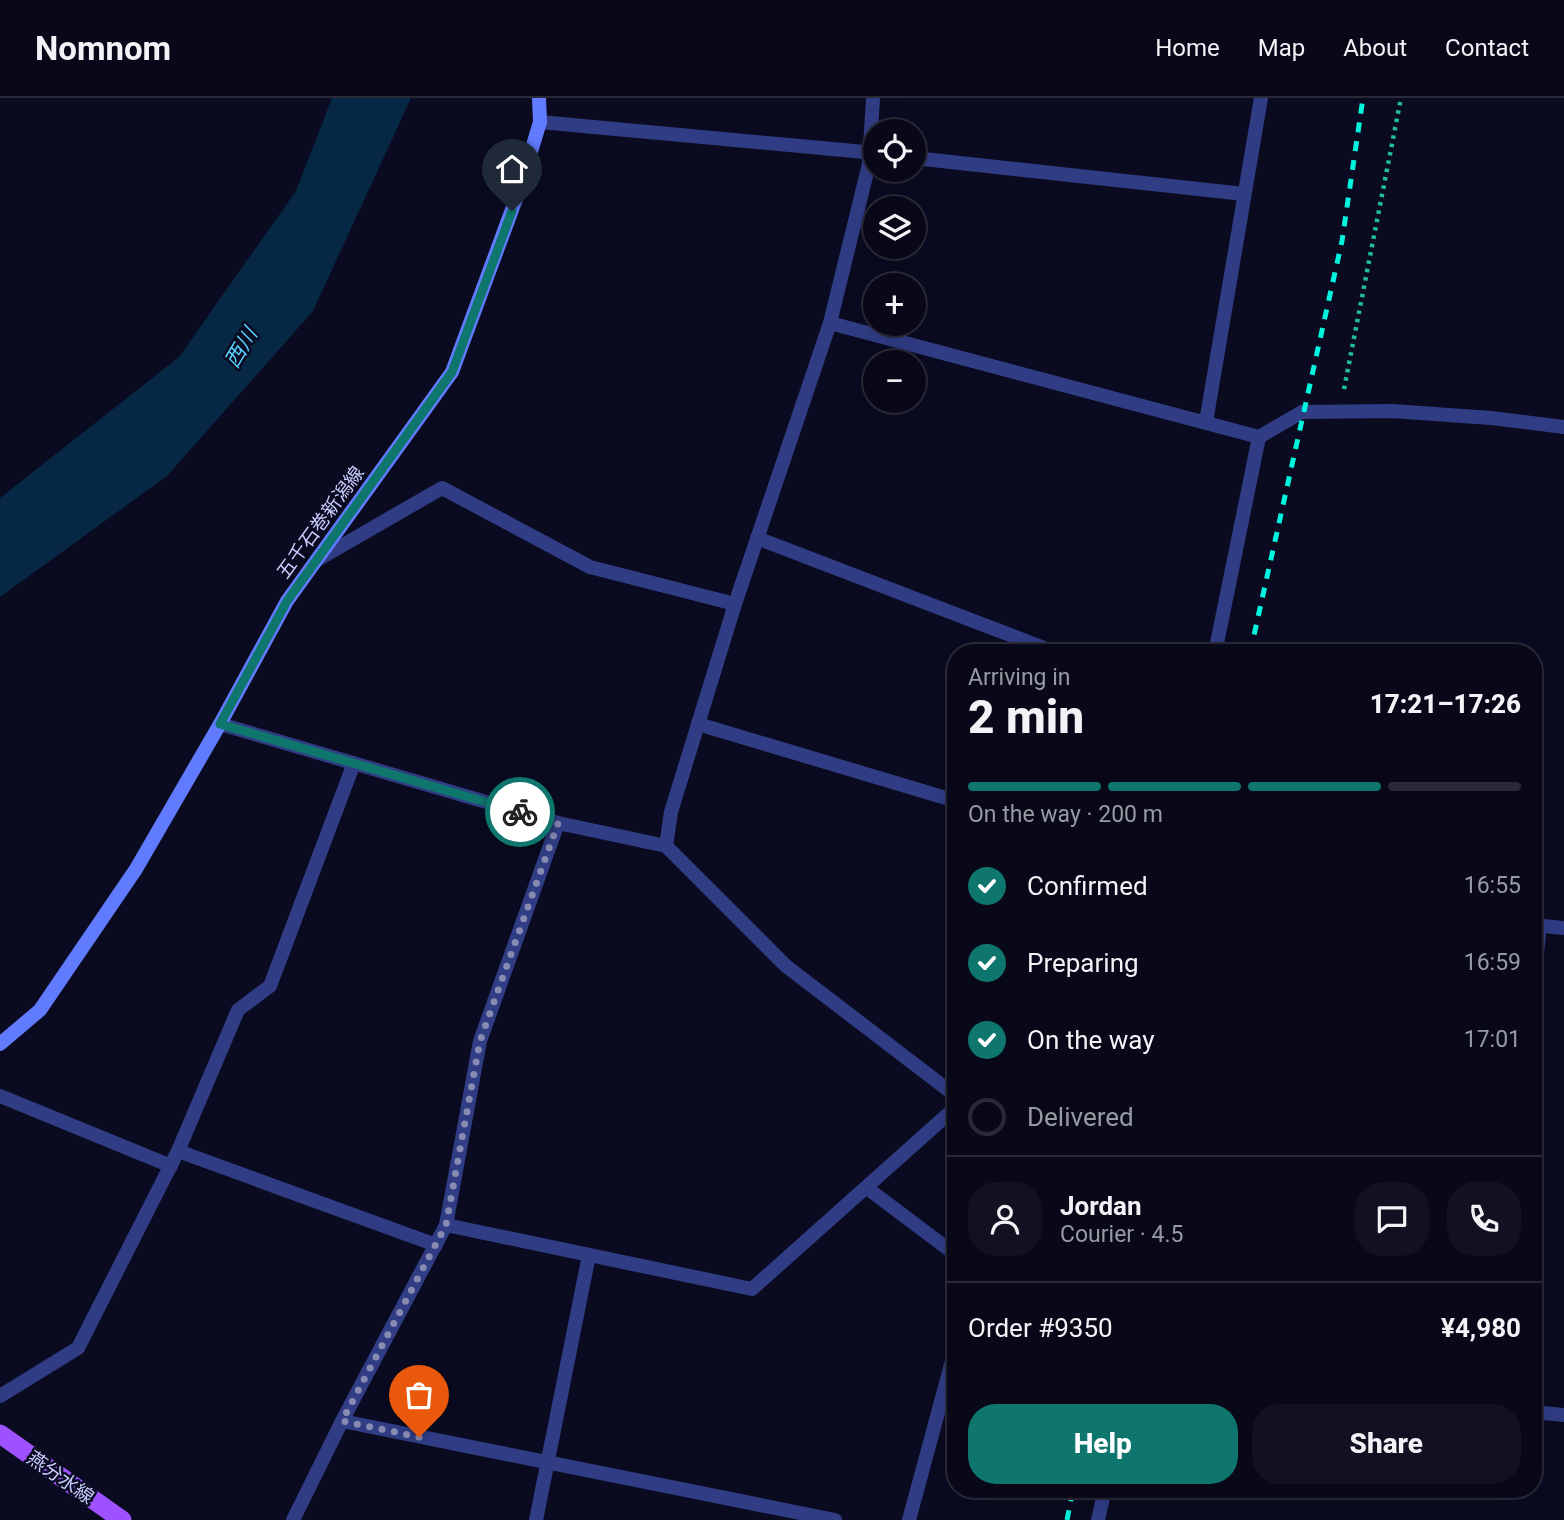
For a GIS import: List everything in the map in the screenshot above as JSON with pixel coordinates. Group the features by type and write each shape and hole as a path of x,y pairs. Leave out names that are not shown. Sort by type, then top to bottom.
{"main road":[{"name":"五千石巻新潟線","path":"0,1044 40,1010 136,869 287,601 452,372 520,188 540,122 539,98"},
{"name":"燕分水線","path":"0,1434 122,1520"}],"street":[{"path":"873,98 873,119"},
{"path":"1206,422 1261,98"},
{"path":"540,122 863,152"},
{"path":"926,159 1244,194"},
{"path":"666,846 671,812 735,604 830,323 865,182"},
{"path":"830,323 1259,437 1302,412 1392,411 1491,418 1564,427"},
{"path":"1216,644 1259,437"},
{"path":"317,560 442,488 590,567 735,604"},
{"path":"757,538 1034,644"},
{"path":"220,724 558,823 666,846 786,966 947,1089"},
{"path":"698,724 947,798"},
{"path":"0,1396 78,1348 178,1151 238,1010 270,986 354,763"},
{"path":"293,1520 446,1225 480,1041 558,823"},
{"path":"1542,926 1564,928"},
{"path":"0,1096 170,1166"},
{"path":"446,1225 752,1289 947,1115"},
{"path":"178,1151 436,1245"},
{"path":"867,1188 947,1248"},
{"path":"536,1520 589,1255"},
{"path":"909,1520 947,1379"},
{"path":"1542,1413 1564,1415"},
{"path":"342,1421 835,1520"},
{"path":"1098,1520 1103,1498"}],"path":[{"path":"1339,412 1401,98"}],"water":[{"name":"西川","path":"332,98 411,98 313,311 167,476 0,597 0,498 179,357 296,191"}],"railway":[{"path":"1252,644 1342,241 1363,98"},
{"path":"1067,1520 1071,1498"}],"way so far":[{"path":"419,1437 342,1421 446,1225 480,1041 558,823 520,812"}],"route":[{"path":"512,211 452,372 287,601 220,724 520,812"}]}
